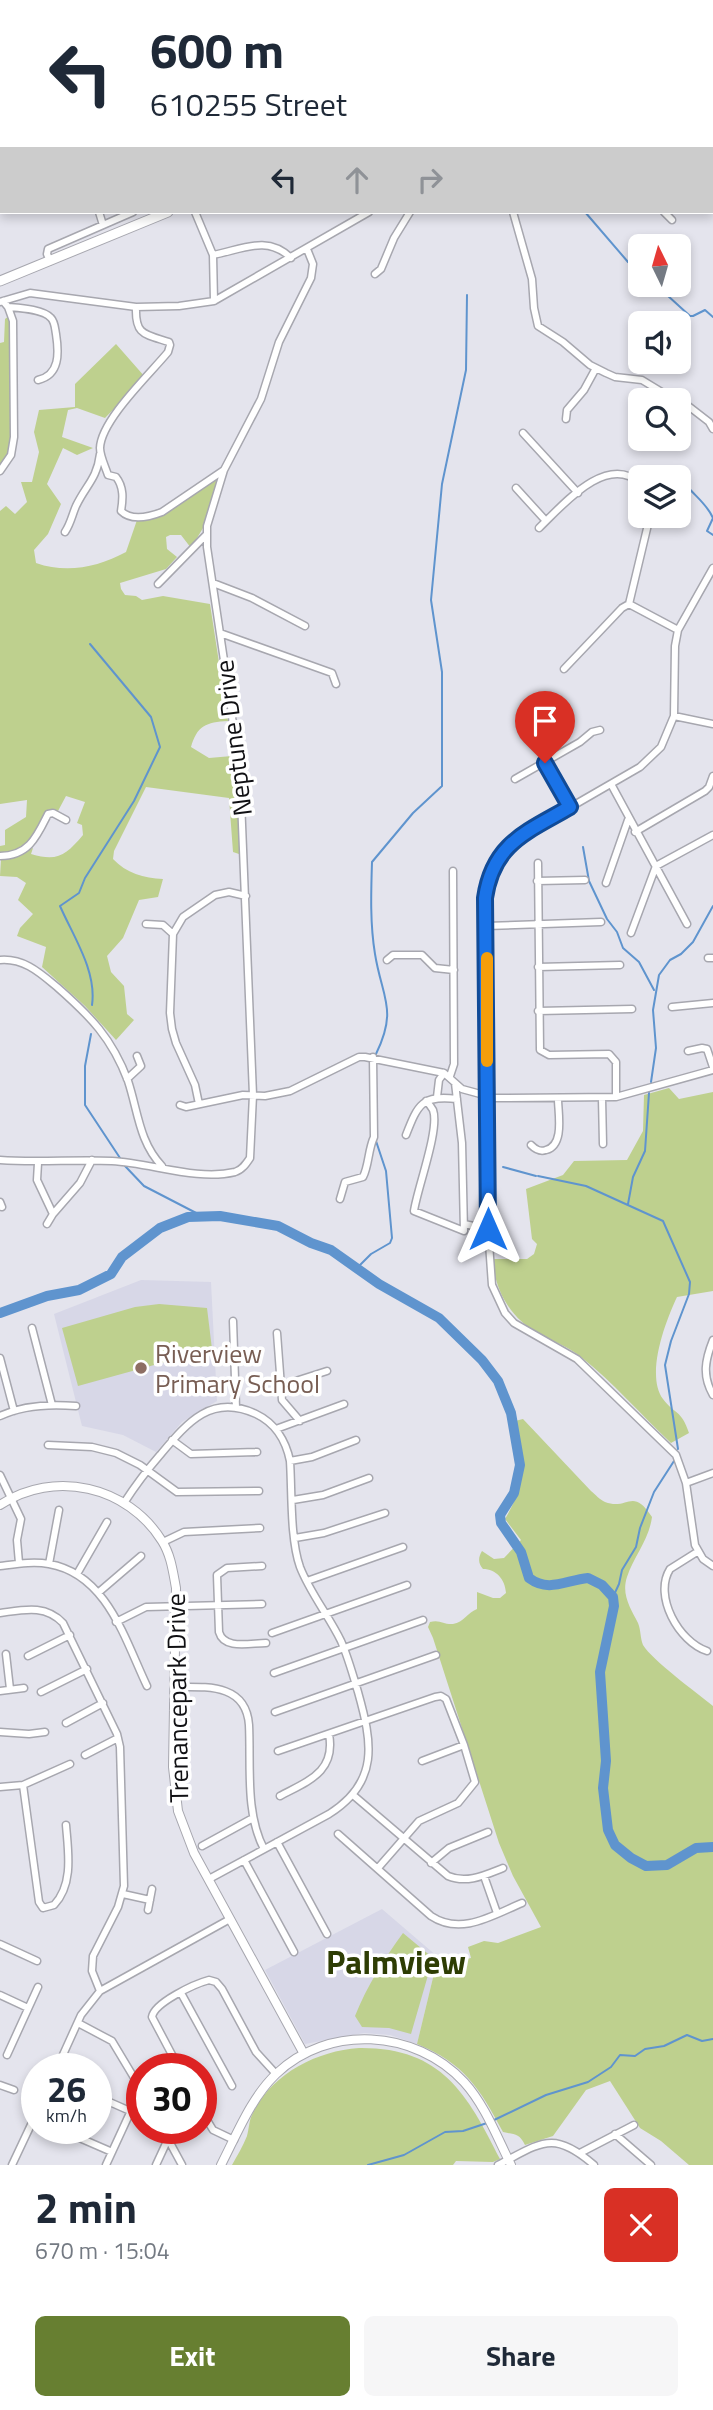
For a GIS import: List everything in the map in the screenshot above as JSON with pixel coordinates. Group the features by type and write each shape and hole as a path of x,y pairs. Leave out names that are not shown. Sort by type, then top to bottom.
{"main road":[{"path":"0,281 163,214"}],"street":[{"path":"100,214 103,225"},
{"path":"50,261 48,249 128,214"},
{"path":"196,214 213,254 214,301"},
{"path":"4,303 16,296 36,293 136,307 179,306 214,301 366,214"},
{"path":"376,274 409,214"},
{"path":"514,214 532,279 536,321 543,330 596,368 615,377 642,380 665,394 678,398 709,422 713,429"},
{"path":"666,214 672,220"},
{"path":"213,254 245,246 267,246 279,248 291,258"},
{"name":"Neptune Drive","path":"0,1160 38,1163 92,1160 135,1162 176,1171 205,1173 236,1171 250,1158 253,1095 239,774 206,535 211,507 224,470 261,398 284,330 311,278 313,264 307,249"},
{"path":"4,303 48,315 54,323 58,348 54,370 50,376 38,380"},
{"path":"0,471 11,455 14,437 13,321 4,303"},
{"path":"65,532 77,503 96,476 103,436 115,413 168,352 169,342 139,330 136,307"},
{"path":"566,419 567,410 584,390 596,368"},
{"path":"523,433 578,493"},
{"path":"100,452 107,475 116,477 120,483 121,511 130,517 150,517 162,512 224,470"},
{"path":"539,528 596,478 615,473 628,476"},
{"path":"516,488 547,521"},
{"path":"564,669 622,608 629,604 647,528"},
{"path":"159,584 206,535"},
{"path":"713,568 678,631 675,646 674,716 661,747 640,767 517,838 503,852 490,872 487,884 486,926 488,1229 492,1284 505,1313 525,1331 569,1353 676,1455 686,1483 692,1535 698,1552 713,1566"},
{"path":"213,583 251,598 305,626"},
{"path":"629,604 678,631"},
{"path":"220,633 332,673 336,684"},
{"path":"674,716 713,724"},
{"path":"515,779 580,742 592,732 600,730"},
{"path":"545,763 570,807"},
{"path":"635,832 705,791 713,776"},
{"path":"611,784 628,820 687,924"},
{"path":"0,856 17,853 28,846 40,834 48,814 53,813 66,820"},
{"path":"606,883 628,820"},
{"path":"631,933 656,866 713,835"},
{"path":"538,863 539,1044 543,1054 609,1054 616,1062 616,1097"},
{"path":"437,1097 439,1080 454,1064 453,872"},
{"path":"537,881 585,880"},
{"path":"198,1104 195,1085 172,1029 170,1013 173,934 183,917 215,895 229,892 246,896"},
{"path":"486,926 601,922"},
{"path":"146,924 163,925 173,934"},
{"path":"387,960 393,955 422,955 435,968 454,970"},
{"path":"0,960 23,963 43,976 94,1021 110,1043 127,1079 145,1144 163,1167"},
{"path":"538,967 620,965"},
{"path":"672,1007 701,1001 713,1003"},
{"path":"538,1011 632,1009"},
{"path":"180,1105 186,1107 290,1091 359,1057 373,1057 447,1074 462,1089 495,1098 616,1097 713,1069 707,1049 688,1051"},
{"path":"127,1079 141,1066 137,1056"},
{"path":"340,1199 345,1182 363,1178 374,1137 373,1057"},
{"path":"426,1101 432,1108 434,1117 427,1163 414,1211 464,1231 461,1143 455,1082"},
{"path":"406,1135 416,1109 426,1101 437,1097 457,1099"},
{"path":"602,1098 603,1144"},
{"path":"531,1145 542,1151 548,1150 556,1143 558,1099"},
{"path":"47,1224 80,1183 92,1160"},
{"path":"38,1163 37,1180 53,1214"},
{"path":"464,1224 488,1229"},
{"path":"233,1321 236,1408"},
{"path":"32,1328 52,1405"},
{"path":"277,1333 280,1394 284,1405 300,1421"},
{"path":"713,1340 705,1376 713,1395"},
{"path":"0,1357 14,1411"},
{"path":"281,1385 327,1371"},
{"path":"276,1429 344,1404"},
{"path":"0,1416 52,1405 76,1406"},
{"path":"124,1503 172,1440 200,1414 218,1408 236,1408 259,1416 276,1429 286,1446 290,1461 297,1558 344,1648 366,1721 370,1748 368,1762 353,1795 330,1814 209,1879"},
{"path":"172,1440 191,1454 257,1452"},
{"path":"290,1461 312,1457 356,1440"},
{"path":"48,1445 92,1447 116,1453 177,1492 259,1491"},
{"path":"686,1483 713,1473"},
{"path":"0,1475 21,1519 17,1540 19,1563"},
{"path":"293,1500 323,1495 369,1478"},
{"name":"Trenancepark Drive","path":"0,1505 11,1497 40,1487 70,1485 96,1490 138,1513 163,1542 172,1565 177,1608 174,1793 185,1833 304,2054"},
{"path":"49,1564 59,1510"},
{"path":"295,1538 324,1534 386,1513"},
{"path":"77,1574 107,1521"},
{"path":"163,1542 184,1532 260,1528"},
{"path":"307,1581 403,1547"},
{"path":"698,1552 670,1569 665,1583 674,1624 694,1645 707,1651"},
{"path":"99,1592 141,1556"},
{"path":"0,1566 19,1563 49,1564 77,1574 99,1592 147,1686"},
{"path":"262,1566 227,1568 219,1572 216,1580 219,1632 224,1642 266,1643"},
{"path":"272,1633 407,1585"},
{"path":"116,1622 146,1607 262,1604"},
{"path":"0,1613 32,1609 48,1612 63,1623 118,1738 123,1894 93,1956 93,1977 100,1991"},
{"path":"274,1673 424,1620"},
{"path":"28,1656 70,1635"},
{"path":"6,1654 10,1689"},
{"path":"275,1712 436,1655"},
{"path":"41,1692 87,1669"},
{"path":"175,1687 218,1689 230,1692 242,1703 249,1719 253,1818 256,1834 264,1849"},
{"path":"0,1691 24,1688"},
{"path":"278,1751 441,1696 449,1703 474,1777 473,1787 458,1803 422,1819 378,1868"},
{"path":"66,1724 103,1703"},
{"path":"0,1732 45,1732"},
{"path":"280,1796 316,1777 323,1770 330,1753 329,1734"},
{"path":"85,1755 118,1738"},
{"path":"422,1761 464,1745"},
{"path":"0,1787 23,1785 70,1764"},
{"path":"23,1785 39,1902 43,1908 54,1905 66,1884 66,1825"},
{"path":"353,1795 431,1863 454,1878 466,1880 503,1868"},
{"path":"202,1846 253,1818"},
{"path":"431,1863 449,1848 488,1832"},
{"path":"338,1834 431,1916 442,1922 468,1924 522,1903"},
{"path":"278,1842 327,1934"},
{"path":"244,1860 294,1952"},
{"path":"484,1876 497,1913"},
{"path":"148,1910 152,1889"},
{"path":"123,1894 150,1900"},
{"path":"64,2053 85,2008 100,1991 230,1919"},
{"path":"0,1944 37,1961"},
{"path":"171,2053 152,2015 160,2004 204,1981 216,1982 256,2052 276,2074"},
{"path":"6,2055 38,1987"},
{"path":"181,1993 232,2085"},
{"path":"0,1995 28,2008"},
{"path":"78,2023 112,2041 126,2065"},
{"path":"221,2165 258,2096 276,2074 304,2054 355,2039 381,2040 411,2047 435,2059 456,2075 484,2111 510,2162"},
{"path":"0,2085 14,2090"},
{"path":"106,2165 126,2120"},
{"path":"580,2153 634,2125"},
{"path":"217,2132 234,2140"},
{"path":"615,2134 651,2165"},
{"path":"498,2165 510,2162 545,2143 565,2144 594,2165"},
{"path":"12,2165 22,2144"},
{"path":"94,2144 112,2152"},
{"path":"156,2165 166,2144"},
{"path":"171,2144 182,2165"}],"shaded area":[{"name":"Riverview Primary School","path":"141,1280 211,1282 217,1401 182,1422 156,1452 123,1435 82,1426 54,1314"},
{"path":"382,1909 438,1957 417,2044 390,2035 364,2033 305,2044 265,1970"}],"green space":[{"path":"10,315 11,430 8,454 0,465 0,343 4,342 5,319"},
{"path":"116,344 145,377 105,418 77,408 68,410 62,437 93,448 77,455 63,448 47,484 61,504 48,534 34,550 36,563 59,568 82,567 126,552 137,520 158,517 219,476 203,528 191,548 181,535 170,535 166,537 167,549 177,557 166,569 120,583 125,595 136,596 142,600 163,596 210,604 228,721 204,726 196,734 191,747 209,758 232,756 241,851 239,854 233,852 229,798 146,787 114,851 113,859 136,874 163,879 158,897 139,900 123,938 107,956 111,972 124,986 127,1014 134,1020 116,1040 85,1006 42,967 46,947 17,936 20,928 33,914 18,900 26,883 17,877 0,876 1,859 33,848 31,854 55,857 72,848 83,835 82,825 77,823 85,802 66,796 58,811 52,809 37,832 25,844 0,854 0,846 5,845 5,830 26,817 27,800 0,804 0,511 6,506 15,514 27,502 21,482 32,482 39,452 34,432 39,410 75,407 75,384"},
{"path":"669,1088 679,1099 713,1092 713,1291 677,1297 663,1333 657,1362 658,1389 667,1404 683,1420 689,1433 671,1443 581,1357 529,1328 512,1312 497,1282 493,1259 527,1259 534,1254 537,1244 532,1239 526,1189 563,1175 574,1161 627,1160 643,1131 644,1095"},
{"path":"159,1304 207,1308 212,1349 78,1386 62,1328 135,1307"},
{"path":"523,1419 601,1500 613,1504 634,1501 652,1517 648,1533 625,1584 628,1602 639,1626 643,1645 665,1667 713,1706 713,2165 689,2165 661,2141 640,2128 610,2081 586,2090 553,2136 525,2145 519,2136 503,2132 478,2090 459,2069 433,2051 417,2044 438,1957 462,1960 471,1958 468,1947 484,1941 498,1943 541,1927 513,1876 499,1843 428,1627 430,1622 437,1621 457,1623 477,1609 477,1592 493,1598 500,1598 506,1593 502,1579 496,1573 483,1569 479,1558 482,1551 494,1559 504,1558 521,1540 505,1519 520,1483 522,1459 515,1421"},
{"path":"403,1933 433,1958 411,2034 389,2028 362,2027 355,2016 376,1973"},
{"path":"359,2048 387,2050 411,2056 431,2065 448,2078 476,2114 500,2159 493,2162 456,2161 453,2165 232,2165 247,2136 252,2115 271,2088 296,2067 311,2060"}],"waterway":[{"path":"587,214 628,262"},
{"path":"376,1054 383,1039 387,1014 373,943 372,862 413,813 442,786 442,672 431,600 442,484 466,370 467,295"},
{"path":"670,298 690,316 705,310 713,317"},
{"path":"691,490 713,518 707,531 713,535"},
{"path":"90,644 151,717 160,747 134,801 85,878 79,893 60,906 88,967 93,992 92,1005"},
{"path":"583,847 589,881 607,919 617,932 623,948 639,962 654,990"},
{"path":"651,1082 656,1048 653,1010 659,975 670,960 693,942 713,906"},
{"path":"91,1034 85,1066 85,1105 120,1158"},
{"path":"628,1204 633,1177 645,1151 649,1093"},
{"path":"357,1268 371,1254 390,1243 392,1238 386,1171 376,1141"},
{"path":"125,1166 144,1186 202,1216"},
{"path":"503,1167 536,1176"},
{"path":"538,1176 586,1186 663,1221 690,1282 689,1294 665,1365 678,1449"},
{"path":"0,1313 47,1296 79,1290 111,1274 122,1257 160,1228 188,1217 220,1216 278,1226 331,1250 379,1284 439,1318 482,1360 498,1381 511,1413 520,1465 514,1493 500,1515 501,1523 521,1552 529,1578 544,1585 588,1578 602,1585 613,1597 614,1606 600,1672 606,1761 603,1788 608,1830 615,1845 646,1866 667,1865 696,1848 713,1847"},
{"path":"613,1597 622,1570 636,1547 640,1528 654,1492 674,1461"},
{"path":"492,2121 546,2095 588,2082 611,2067 620,2055 635,2056 645,2049 664,2046 687,2035 702,2041 713,2039"},
{"path":"368,2165 404,2155 445,2132 463,2131 487,2123"}],"slow traffic":[{"path":"487,958 487,1061"}],"place":[{"name":"Riverview Primary School","path":"141,1368"}],"district":[{"name":"Palmview","path":"396,1962"}],"route":[{"path":"488,1229 485,898 490,872 503,852 517,838 570,807 545,763"}]}
